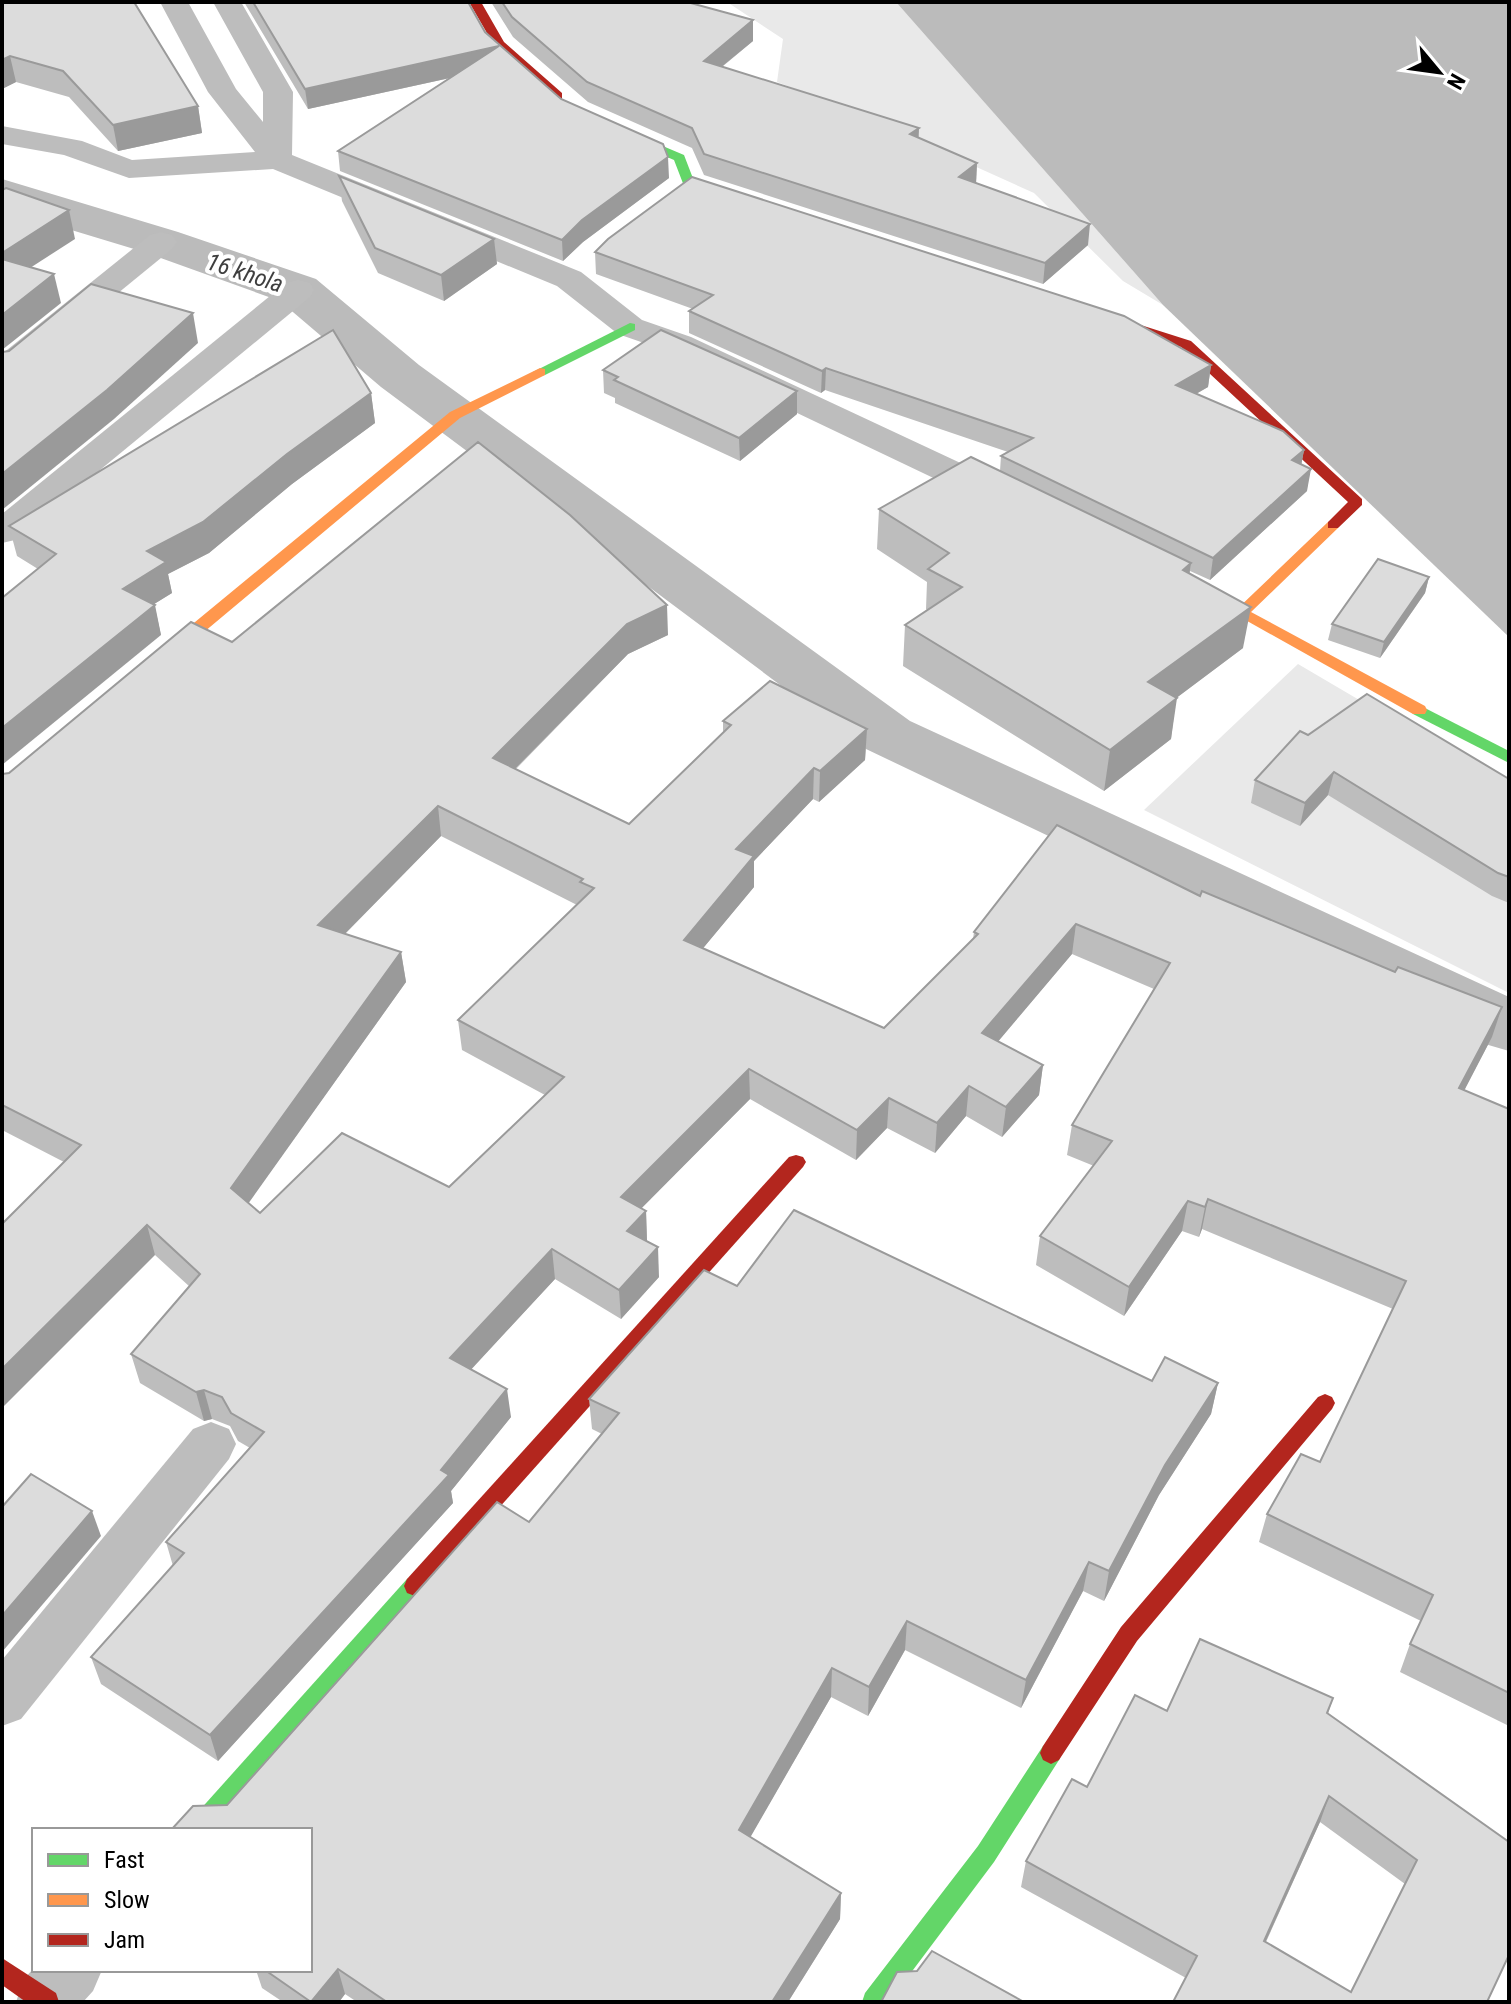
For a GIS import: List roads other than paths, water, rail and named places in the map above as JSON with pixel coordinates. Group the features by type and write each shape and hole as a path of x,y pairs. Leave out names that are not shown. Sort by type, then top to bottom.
{"street":[{"path":"174,2 223,92 277,160"},
{"path":"227,2 278,92 277,160"},
{"path":"475,2 499,44 582,115 680,158 677,192 764,208"},
{"path":"2,135 71,147 129,169 277,160 578,270 630,327 679,344 830,413 1030,510"},
{"path":"2,371 161,242"},
{"path":"2,532 298,290"},
{"path":"1080,310 1186,344 1357,502 1226,606 1509,758"},
{"path":"137,679 455,415 630,327"},
{"path":"199,1828 796,1162"},
{"path":"874,2002 986,1854 1129,1634 1325,1403"},
{"path":"2,1701 211,1444"}],"waterway":[{"name":"16 khola","path":"2,193 161,242 298,290 400,376 888,735 1509,1026"}]}
